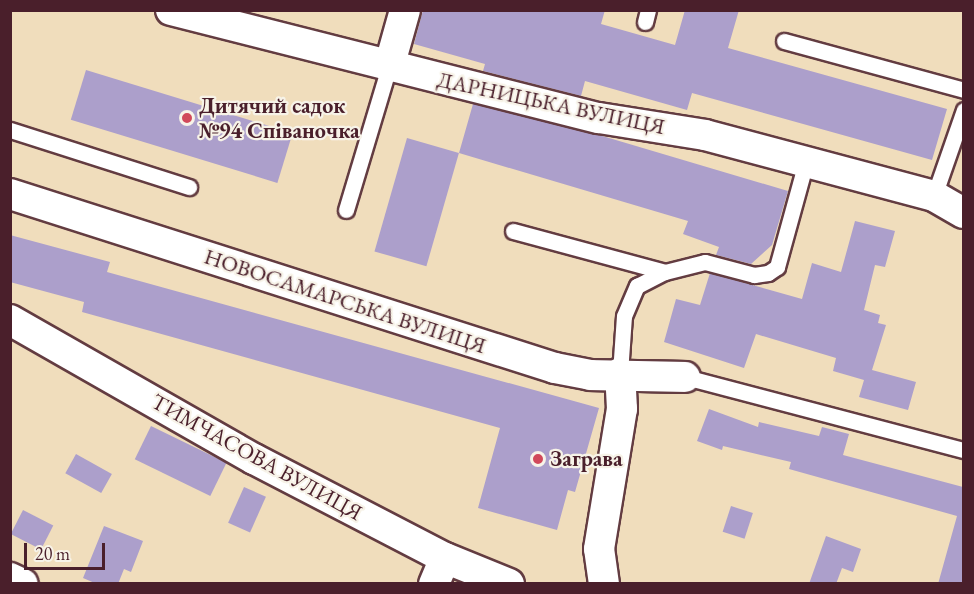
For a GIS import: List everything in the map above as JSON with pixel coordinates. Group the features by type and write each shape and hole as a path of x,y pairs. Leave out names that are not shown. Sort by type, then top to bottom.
{"street":[{"name":"ДАРНИЦЬКА ВУЛИЦЯ","path":"171,10 389,67 599,118 705,135 934,196 963,213"},
{"path":"389,67 405,10"},
{"name":"НОВОСАМАРСЬКА ВУЛИЦЯ","path":"10,194 555,368 590,375 620,373 685,377"},
{"name":"ТИМЧАСОВА ВУЛИЦЯ","path":"10,321 254,459 440,571 509,584"},
{"path":"604,584 599,549 622,409 620,373"},
{"path":"10,578 23,584"}],"lane":[{"path":"784,41 963,90"},
{"path":"346,210 389,67"},
{"path":"934,196 963,110"},
{"path":"10,130 189,187"},
{"path":"620,373 624,316 637,286 665,272 705,262 754,275 768,273 777,267 806,162"},
{"path":"513,231 665,272"},
{"path":"685,377 963,450"}],"building":[{"path":"423,10 605,10 601,24 675,45 685,10 739,10 728,48 947,109 932,160 692,93 687,110 585,81 581,96 483,71 485,64 414,44"},
{"path":"86,70 293,133 277,183 71,120"},
{"path":"473,104 599,135 788,191 772,245 751,264 716,255 719,247 683,234 688,221 459,153"},
{"path":"407,138 459,153 426,266 374,251"},
{"path":"855,221 895,231 885,267 875,265 864,310 880,315 878,323 886,325 872,370 916,382 908,410 859,397 864,380 833,371 836,358 756,334 744,368 664,342 676,299 700,305 710,273 802,299 812,263 841,272"},
{"path":"10,235 110,262 107,272 599,408 575,492 568,490 557,530 478,508 500,428 82,312 84,302 10,282"},
{"path":"709,409 758,427 759,422 819,436 822,427 849,434 843,455 963,487 963,584 938,584 957,516 789,469 791,462 723,446 722,450 697,441"},
{"path":"151,426 226,463 210,496 135,459"},
{"path":"76,454 112,474 101,493 65,473"},
{"path":"244,487 266,497 250,532 228,523"},
{"path":"731,506 753,513 745,539 723,532"},
{"path":"23,510 53,525 41,549 11,534"},
{"path":"104,526 143,541 131,572 124,569 118,584 97,584 83,578"},
{"path":"826,536 861,549 853,572 842,568 836,584 809,584"}],"place":[{"name":"Дитячий садок №94 Співаночка","path":"187,118"},
{"name":"Заграва","path":"538,459"}]}
